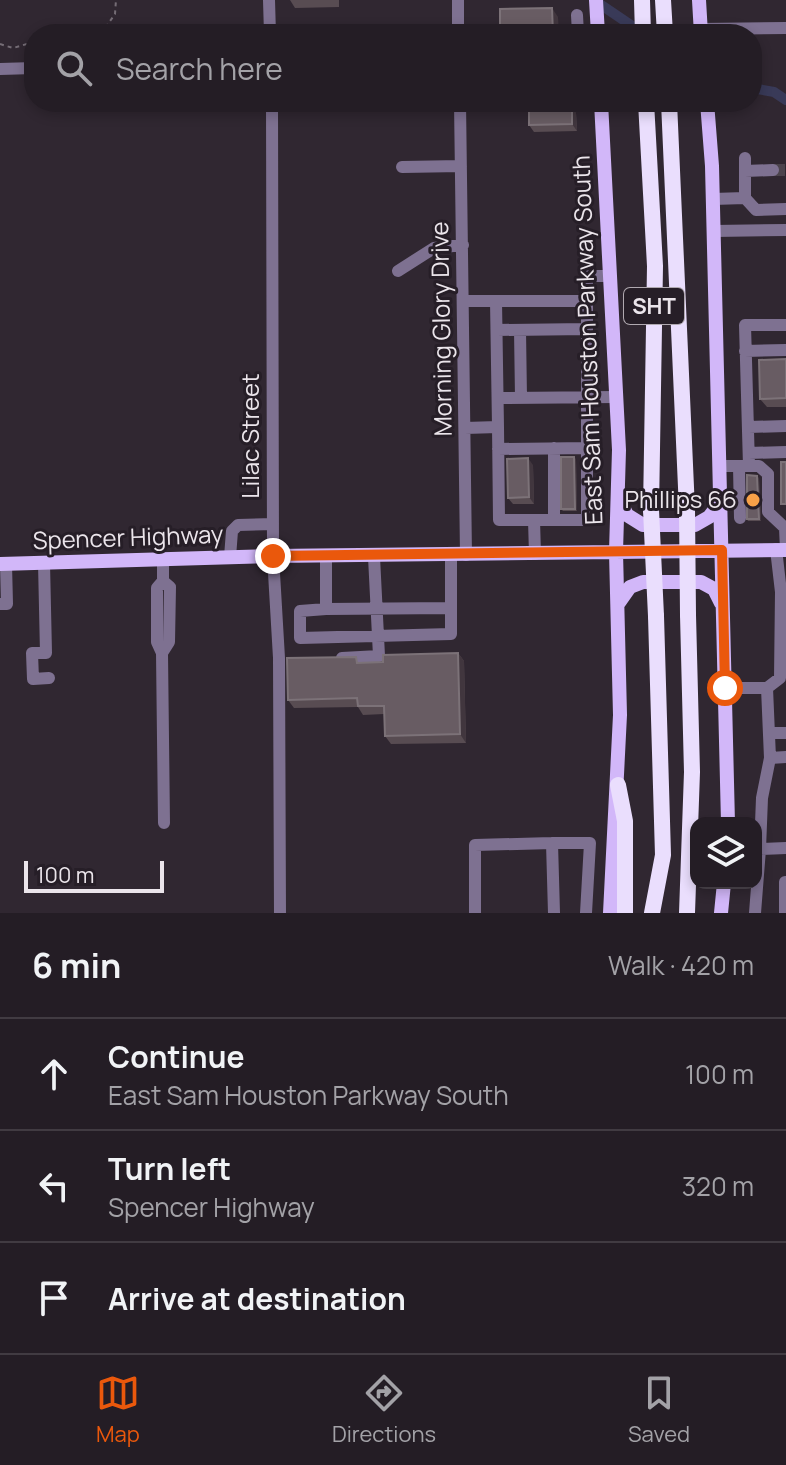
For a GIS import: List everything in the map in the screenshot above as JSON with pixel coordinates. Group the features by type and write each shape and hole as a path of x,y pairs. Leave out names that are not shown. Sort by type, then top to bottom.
{"highway":[{"path":"663,0 664,24"},
{"path":"642,4 643,24"},
{"name":"SHT","path":"647,112 655,266 651,510 663,855 652,913"},
{"name":"SHT","path":"669,112 687,510 692,772 687,913"},
{"path":"618,785 625,821 625,913"}],"main road":[{"path":"699,0 701,24"},
{"name":"East Sam Houston Parkway South","path":"602,112 618,495 618,785 610,913"},
{"path":"708,112 714,231 728,817"},
{"path":"618,495 627,515 643,525 695,525 709,517 720,503"},
{"name":"Spencer Highway","path":"3,564 273,556 783,550"},
{"path":"618,604 630,587 643,582 701,582 714,589 723,606"},
{"path":"721,913 723,889"}],"street":[{"path":"269,0 270,24"},
{"path":"458,0 458,24"},
{"path":"577,15 577,24"},
{"path":"762,29 786,28"},
{"path":"0,69 24,68"},
{"name":"Lilac Street","path":"272,112 273,556 279,658 280,913"},
{"name":"Morning Glory Drive","path":"451,608 459,555 465,428 460,112"},
{"path":"773,170 745,164 745,198 756,210 786,209"},
{"path":"402,167 461,166"},
{"path":"713,199 745,198"},
{"path":"714,231 786,230"},
{"path":"398,271 434,248 463,245"},
{"path":"557,501 587,520 582,498 582,467 587,448 587,276 610,276"},
{"path":"464,301 587,301"},
{"path":"496,301 499,520 534,520 557,501 558,467 554,448"},
{"path":"740,518 749,427 745,325 786,325"},
{"path":"497,330 587,329"},
{"path":"520,330 521,398"},
{"path":"745,351 786,350"},
{"path":"498,398 616,397"},
{"path":"749,427 786,426"},
{"path":"465,428 498,427"},
{"path":"498,449 587,448"},
{"path":"720,466 786,452"},
{"path":"725,688 767,688 783,681 785,528 768,512 768,474 759,466 746,462"},
{"path":"534,520 535,554"},
{"path":"230,557 232,531 238,525 273,524"},
{"path":"326,556 326,609"},
{"path":"322,658 379,656 374,557"},
{"path":"163,560 163,581 170,587 169,642 162,653 164,823"},
{"path":"44,563 46,653 32,653 33,679 49,678"},
{"path":"0,604 7,604 3,564"},
{"path":"451,608 451,634 300,638 300,611 451,608"},
{"path":"279,658 293,658"},
{"path":"761,817 770,758 767,688"},
{"path":"769,733 786,733"},
{"path":"770,758 786,757"},
{"path":"552,843 554,913"},
{"path":"475,913 475,845 590,843 586,913"},
{"path":"762,849 786,848"},
{"path":"762,886 786,882 785,913"},
{"path":"755,913 759,889"}],"path":[{"path":"108,24 115,14 116,0"},
{"path":"0,44 13,48 24,45"}],"building":[{"path":"552,8 553,24 500,24 500,9"},
{"path":"529,112 572,112 572,124 529,125"},
{"path":"786,359 786,398 760,399 759,360"},
{"path":"561,457 574,457 575,509 561,509"},
{"path":"528,458 529,497 508,498 507,459"},
{"path":"781,462 786,462 786,504 781,504"},
{"name":"Phillips 66","path":"747,475 757,476 759,519 747,519"},
{"path":"458,653 460,734 385,736 384,706 358,706 357,698 288,700 287,658 356,657 357,663 383,662 383,655"}],"waterway":[{"path":"594,0 629,24"},
{"path":"762,90 774,92 786,100"}],"tunnel":[{"path":"773,170 786,170"}],"place":[{"name":"Phillips 66","path":"753,500"}],"route":[{"path":"273,556 722,550 725,688"}]}
